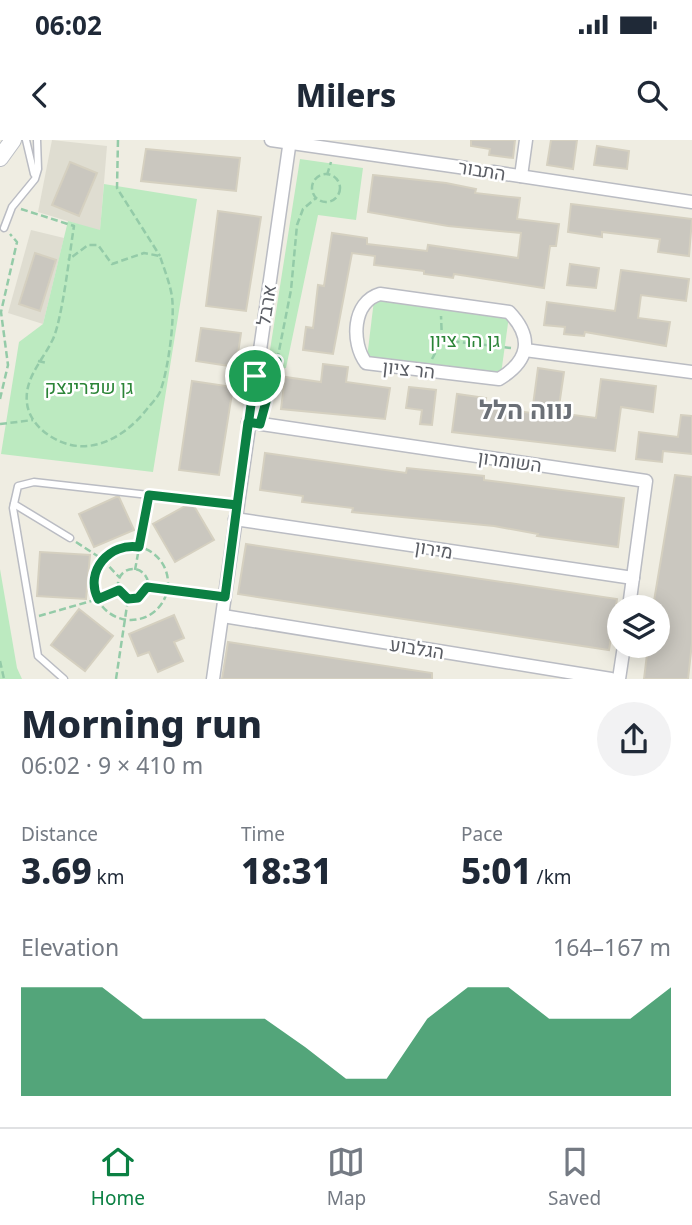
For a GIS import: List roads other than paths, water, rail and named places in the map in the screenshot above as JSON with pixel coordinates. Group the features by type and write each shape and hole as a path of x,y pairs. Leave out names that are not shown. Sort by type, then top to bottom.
{"street":[{"name":"התבור","path":"271,140 692,202"},
{"path":"521,176 526,140"},
{"name":"ארבל","path":"213,679 237,505 254,423 255,376 290,141"},
{"name":"הר ציון","path":"380,294 509,312 520,326 525,350 521,363 499,379 366,363 357,348 360,311 371,296 380,294"},
{"path":"525,350 692,372"},
{"name":"השומרון","path":"254,423 646,481 631,595"},
{"name":"מירון","path":"235,519 633,579"},
{"name":"הגלבוע","path":"223,616 611,679"},
{"path":"619,679 622,658"}],"lane":[{"path":"26,140 35,179"},
{"path":"4,228 12,207 35,179 38,169 37,140"},
{"path":"6,150 19,147 29,151"},
{"path":"64,679 38,656 14,504 18,486 24,482 237,505"},
{"path":"14,504 70,538"}],"district":[{"name":"נווה הלל","path":"526,409"}],"park label":[{"name":"גן הר ציון","path":"465,340"},
{"name":"גן שפרינצק","path":"89,387"}]}
